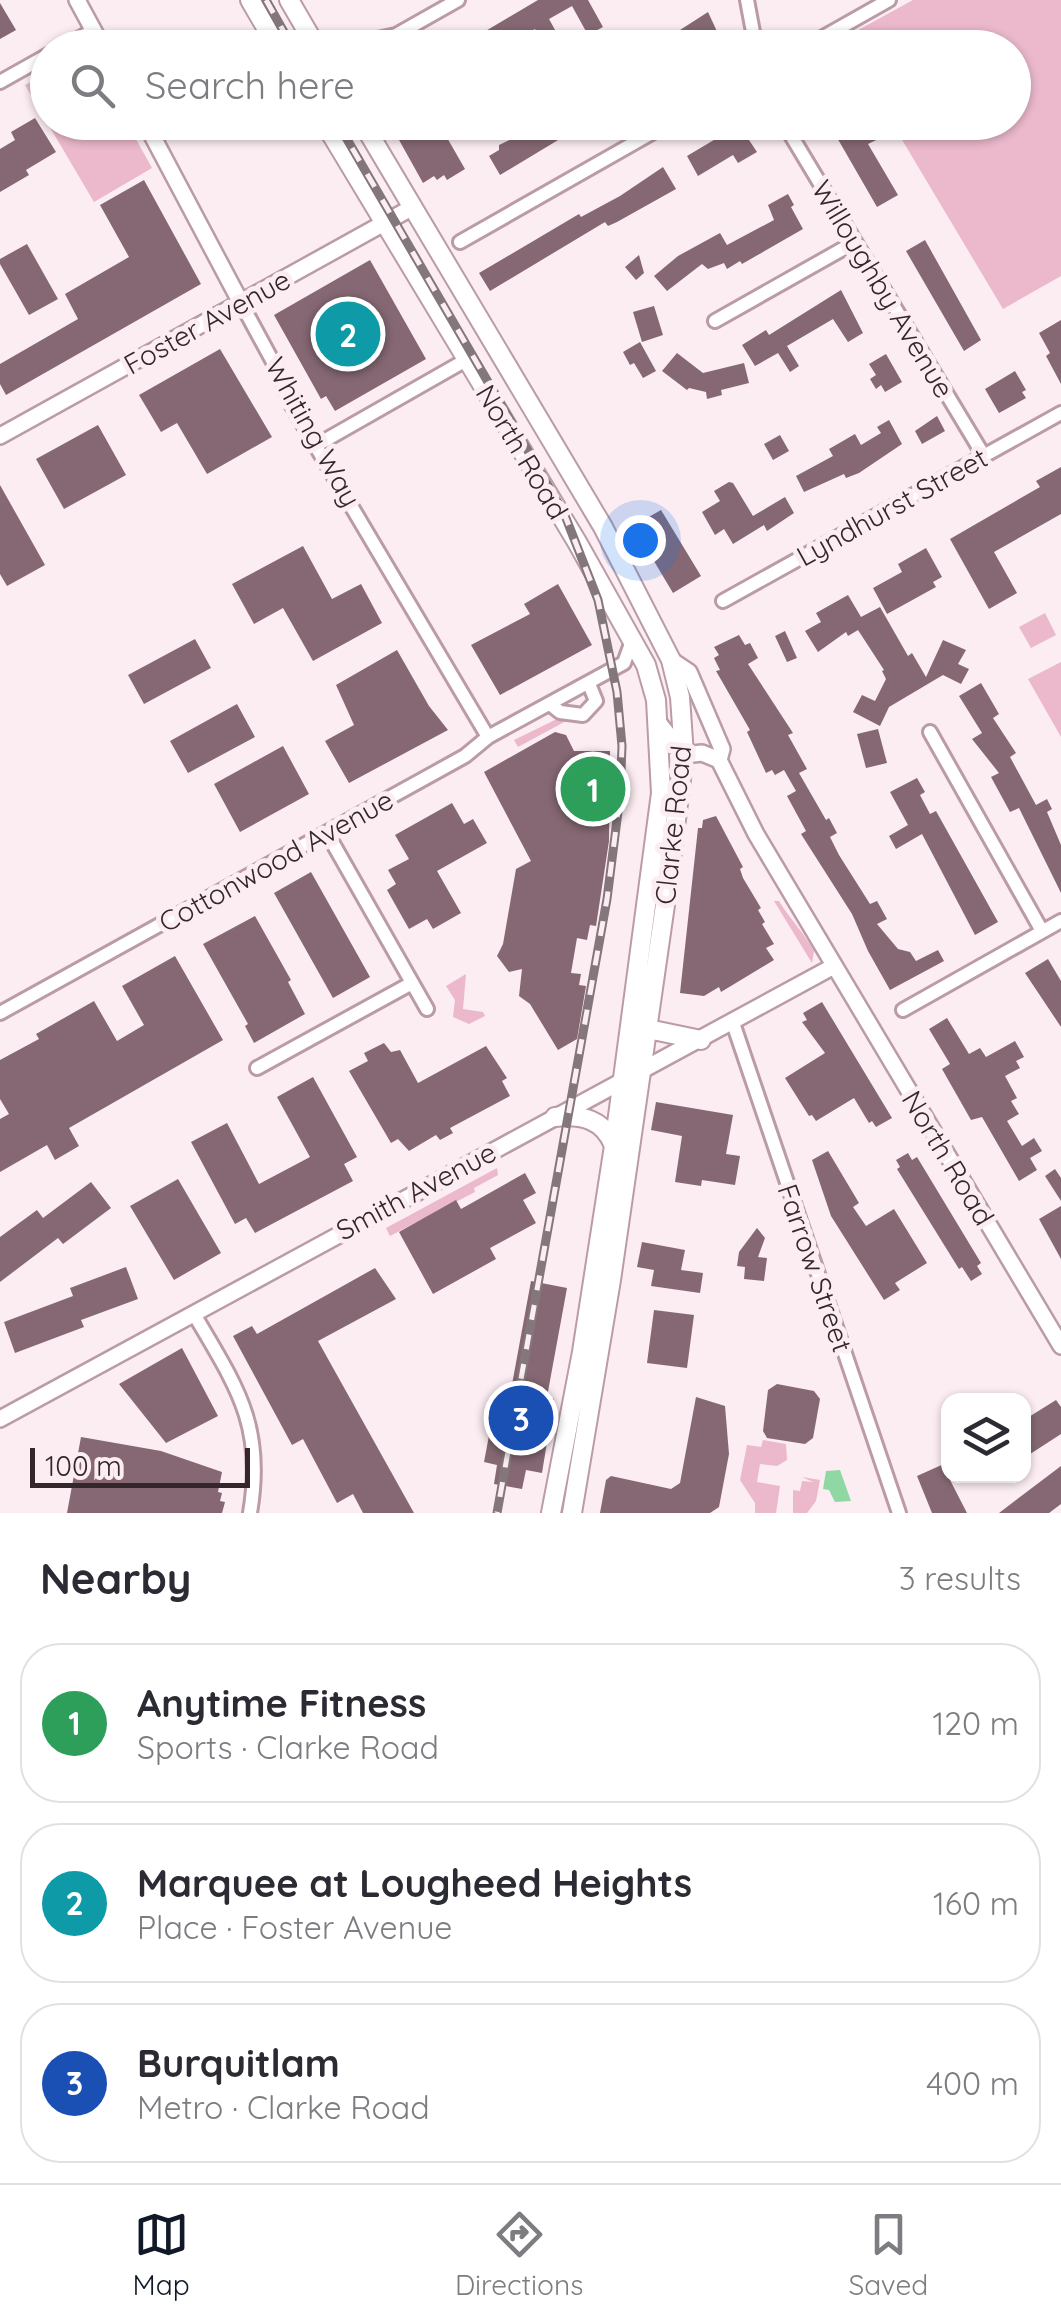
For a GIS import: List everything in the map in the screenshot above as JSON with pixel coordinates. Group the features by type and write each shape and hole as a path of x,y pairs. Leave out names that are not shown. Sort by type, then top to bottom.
{"main road":[{"path":"250,0 268,30"},
{"path":"289,0 306,30"},
{"name":"North Road","path":"335,140 632,639 646,666 658,722"},
{"name":"Clarke Road","path":"373,140 603,526 671,660 680,697 684,756 648,1030 572,1513"},
{"name":"Clarke Road","path":"551,1513 582,1352 614,1146 660,793 658,722"},
{"path":"648,1030 701,1040"},
{"path":"554,1117 570,1115 596,1122 609,1134 614,1146"},
{"path":"582,1352 596,1367"}],"street":[{"path":"77,0 94,30"},
{"path":"405,30 458,0"},
{"path":"746,0 752,30"},
{"path":"836,30 889,0"},
{"path":"0,82 30,66"},
{"name":"Whiting Way","path":"155,140 279,373 292,406 488,737"},
{"path":"460,242 640,140"},
{"name":"Willoughby Avenue","path":"794,140 984,456"},
{"name":"Foster Avenue","path":"0,436 413,207"},
{"path":"715,321 855,242"},
{"path":"315,446 466,360"},
{"name":"Lyndhurst Street","path":"723,601 1061,413"},
{"name":"Cottonwood Avenue","path":"0,1014 476,750 488,737 589,684 624,663 630,656 632,639"},
{"name":"North Road","path":"671,660 689,672 722,749 719,760 756,834 1061,1346"},
{"name":"Cottonwood Avenue","path":"555,702 560,712 583,715 596,702 589,684"},
{"name":"North Road","path":"658,722 684,756"},
{"path":"930,732 1042,931"},
{"path":"684,756 702,753 719,760"},
{"path":"327,833 428,1008"},
{"path":"903,1010 1061,921"},
{"name":"Smith Avenue","path":"0,1419 834,966"},
{"path":"257,1068 412,982"},
{"name":"Farrow Street","path":"733,1023 899,1513"},
{"path":"194,1314 238,1388 247,1411 256,1478 250,1513"}],"shaded area":[{"path":"913,0 1061,0 1061,276 1003,309 902,140 1031,140 1031,30 858,30"},
{"path":"57,140 136,140 152,168 94,202"},
{"path":"1045,613 1056,635 1031,648 1019,627"},
{"path":"1061,662 1061,737 1028,679"},
{"path":"559,718 568,720 518,747 514,740"},
{"path":"774,901 779,901 810,944 814,951 812,963"},
{"path":"466,974 463,1009 483,1012 485,1016 469,1024 453,1017 455,1000 446,986"},
{"path":"497,1168 498,1175 474,1188 475,1192 390,1236 386,1228"},
{"path":"763,1440 786,1444 787,1460 777,1466 760,1464 757,1482 780,1486 776,1513 755,1513 755,1503 740,1480 747,1445 761,1447"},
{"path":"840,1470 851,1501 835,1502 829,1490 823,1489 826,1471"},
{"path":"802,1477 820,1480 816,1501 807,1513 793,1513 793,1490 800,1491 802,1481 813,1482"}],"building":[{"path":"538,0 588,0 603,27 585,30 572,6 549,19 555,30 487,30"},
{"path":"0,3 16,30 0,39"},
{"path":"708,12 716,30 680,30"},
{"path":"30,121 30,140 49,140 56,152 26,170 29,175 0,192 0,149 15,140 11,132"},
{"path":"399,140 448,140 465,169 447,180 444,175 437,180 434,176 423,183"},
{"path":"509,140 558,140 500,175 489,156 499,150 499,145"},
{"path":"714,140 749,140 757,152 738,163 733,155 698,176 687,156"},
{"path":"838,140 876,140 868,144 898,195 877,207"},
{"path":"663,167 676,189 617,222 608,226 605,222 490,291 479,273 579,214 581,217 620,196"},
{"path":"144,180 201,284 6,395 0,384 0,364 78,319 65,294 129,257 100,205"},
{"path":"788,194 803,229 742,264 740,261 727,269 724,263 708,269 702,264 667,291 654,276 678,256 720,233 727,245 774,220 768,205"},
{"path":"925,240 981,340 964,351 906,251"},
{"path":"27,244 58,299 29,315 0,264 0,259"},
{"path":"639,255 644,273 636,280 625,267"},
{"path":"370,260 426,359 335,411 326,396 321,399 274,315"},
{"path":"841,290 863,333 848,342 833,319 787,346 799,366 790,372 778,353 755,366 742,345 766,330 769,335"},
{"path":"654,306 663,335 642,342 633,312"},
{"path":"1061,320 1061,384 1039,333"},
{"path":"640,342 656,371 643,378 623,352"},
{"path":"220,349 272,437 207,474 177,423 161,432 139,395"},
{"path":"677,353 703,373 744,363 749,383 721,390 722,395 707,399 706,392 687,390 662,371"},
{"path":"886,354 902,382 885,392 881,385 876,389 870,379 876,375 869,364"},
{"path":"1015,371 1026,390 1022,392 1026,398 999,413 985,389"},
{"path":"937,416 945,431 922,444 915,431"},
{"path":"889,420 902,444 859,473 846,478 844,474 804,492 796,476 833,456 829,449 855,434 861,445 881,433 877,427"},
{"path":"98,425 126,475 64,509 36,459"},
{"path":"780,435 789,451 773,460 764,444"},
{"path":"1061,467 1061,514 994,552 1017,593 989,609 950,539 1040,487 1036,481"},
{"path":"729,482 753,516 785,497 794,513 767,531 764,525 733,544 724,529 715,535 702,512 720,501 714,491"},
{"path":"0,485 45,565 7,586 0,574"},
{"path":"661,510 701,576 673,593 633,526"},
{"path":"303,546 332,599 361,584 382,623 313,661 283,608 254,624 232,584"},
{"path":"926,548 942,577 933,582 936,587 887,614 873,588 902,572 898,564"},
{"path":"558,584 592,645 500,695 471,645 530,614 524,604"},
{"path":"848,595 861,617 880,607 908,656 912,653 926,677 943,640 966,650 958,664 969,669 961,684 943,675 889,707 880,726 853,712 862,695 875,701 886,679 884,670 858,630 848,636 846,632 818,652 805,631 821,622 816,613"},
{"path":"785,631 797,658 787,662 775,636"},
{"path":"739,635 745,645 750,643 758,658 748,664 793,733 788,735 807,769 799,773 837,833 830,837 839,855 870,904 877,901 887,919 877,924 898,949 910,952 916,961 938,950 944,961 890,990 852,914 801,834 806,831 787,796 796,791 784,770 775,775 772,770 766,773 747,732 750,730 716,671 720,670 714,658 719,655 714,647"},
{"path":"195,639 211,668 144,704 128,675"},
{"path":"397,650 429,706 448,730 349,783 325,741 354,725 336,685"},
{"path":"981,683 999,714 993,718 1016,753 1010,757 1036,805 1047,799 1052,809 1047,812 1061,845 1061,893 1019,808 1010,812 991,777 999,773 972,739 982,733 959,696"},
{"path":"237,704 255,737 188,773 170,741"},
{"path":"878,729 887,763 866,768 857,734"},
{"path":"555,732 566,735 574,751 610,751 609,841 596,926 590,925 587,940 577,938 571,973 581,974 579,985 586,986 577,1039 558,1050 530,1004 519,996 522,969 509,972 497,956 503,944 516,869 531,861 484,772"},
{"path":"283,746 309,794 240,832 214,784"},
{"path":"917,778 930,814 936,811 998,922 975,935 922,834 896,849 889,836 908,825 890,792"},
{"path":"452,803 464,824 473,819 487,843 437,871 461,913 433,929 427,919 409,929 387,890 396,884 388,870 409,859 395,835"},
{"path":"716,816 761,908 758,910 765,922 762,924 774,944 766,948 774,960 721,992 719,987 704,996 680,993 698,828 702,828 703,820"},
{"path":"311,872 370,977 333,998 274,893"},
{"path":"255,916 305,1014 254,1043 245,1026 248,1024 203,944"},
{"path":"175,956 223,1040 69,1128 79,1146 55,1160 47,1145 0,1172 0,1119 9,1114 0,1099 0,1060 94,1001 117,1041 144,1025 122,986"},
{"path":"1048,959 1061,981 1061,1027 1025,973"},
{"path":"822,1002 892,1118 876,1127 872,1121 869,1123 854,1098 816,1121 785,1078 825,1053 802,1022 807,1020 803,1013"},
{"path":"947,1018 969,1054 980,1048 986,1057 1015,1041 1024,1057 1016,1061 1020,1068 1005,1076 1017,1098 1011,1101 1019,1114 1007,1121 1022,1146 1034,1138 1042,1151 1030,1158 1037,1170 1019,1181 982,1117 971,1120 942,1069 950,1064 929,1029"},
{"path":"384,1043 391,1052 400,1050 418,1083 486,1046 507,1078 502,1081 510,1096 450,1128 453,1133 440,1140 436,1135 409,1151 398,1139 391,1143 349,1071 368,1061 364,1053"},
{"path":"313,1077 357,1157 344,1164 353,1181 255,1233 246,1218 235,1224 191,1142 227,1123 259,1184 310,1157 277,1097"},
{"path":"656,1102 733,1115 726,1154 740,1156 735,1185 702,1180 701,1186 675,1182 682,1136 651,1130"},
{"path":"828,1151 859,1203 853,1207 866,1226 894,1209 927,1263 895,1283 900,1290 884,1300 831,1216 812,1160"},
{"path":"908,1153 912,1160 917,1157 981,1263 977,1266 982,1274 971,1281 962,1267 959,1269 897,1169 900,1167 896,1160"},
{"path":"1055,1169 1061,1178 1061,1201 1045,1176"},
{"path":"525,1173 536,1193 523,1200 536,1223 490,1248 496,1259 433,1294 399,1232 456,1200 461,1209"},
{"path":"178,1179 221,1253 174,1280 130,1206"},
{"path":"91,1182 111,1208 63,1244 58,1238 0,1282 0,1237 37,1210 43,1218"},
{"path":"1061,1206 1061,1259 1039,1219"},
{"path":"757,1228 765,1238 758,1257 767,1258 764,1281 744,1279 745,1267 737,1266 739,1252"},
{"path":"642,1242 685,1250 681,1270 703,1273 700,1293 651,1286 654,1270 637,1267"},
{"path":"126,1267 138,1299 81,1320 84,1327 15,1353 4,1322 73,1296 70,1288"},
{"path":"375,1268 396,1299 318,1341 414,1513 363,1513 353,1494 337,1503 303,1439 292,1445 233,1336 252,1326 257,1334"},
{"path":"531,1281 567,1288 547,1397 554,1399 542,1473 526,1470 522,1489 494,1484 497,1465 484,1462 498,1388 511,1390"},
{"path":"654,1310 694,1315 687,1368 647,1363"},
{"path":"182,1348 218,1416 166,1443 119,1384"},
{"path":"777,1384 814,1391 820,1399 813,1438 805,1444 767,1438 763,1431 768,1390"},
{"path":"696,1397 725,1406 729,1454 719,1507 710,1513 600,1513 606,1480 611,1476 671,1489 680,1483"},
{"path":"1056,1400 1061,1407 1061,1434 1031,1453 1031,1416"},
{"path":"81,1437 161,1451 222,1472 218,1492 222,1493 220,1501 225,1502 222,1513 67,1513"},
{"path":"941,1465 941,1483 952,1483 967,1513 932,1513 917,1476"},
{"path":"1061,1466 1061,1504 1049,1513 999,1513"}],"railway":[{"path":"266,0 283,30"},
{"path":"347,140 564,513 598,600 617,692 622,746 620,796 607,899 497,1513"}],"place":[{"name":"Marquee at Lougheed Heights","path":"348,334"},
{"name":"Anytime Fitness","path":"593,789"},
{"name":"Burquitlam","path":"521,1418"}]}
